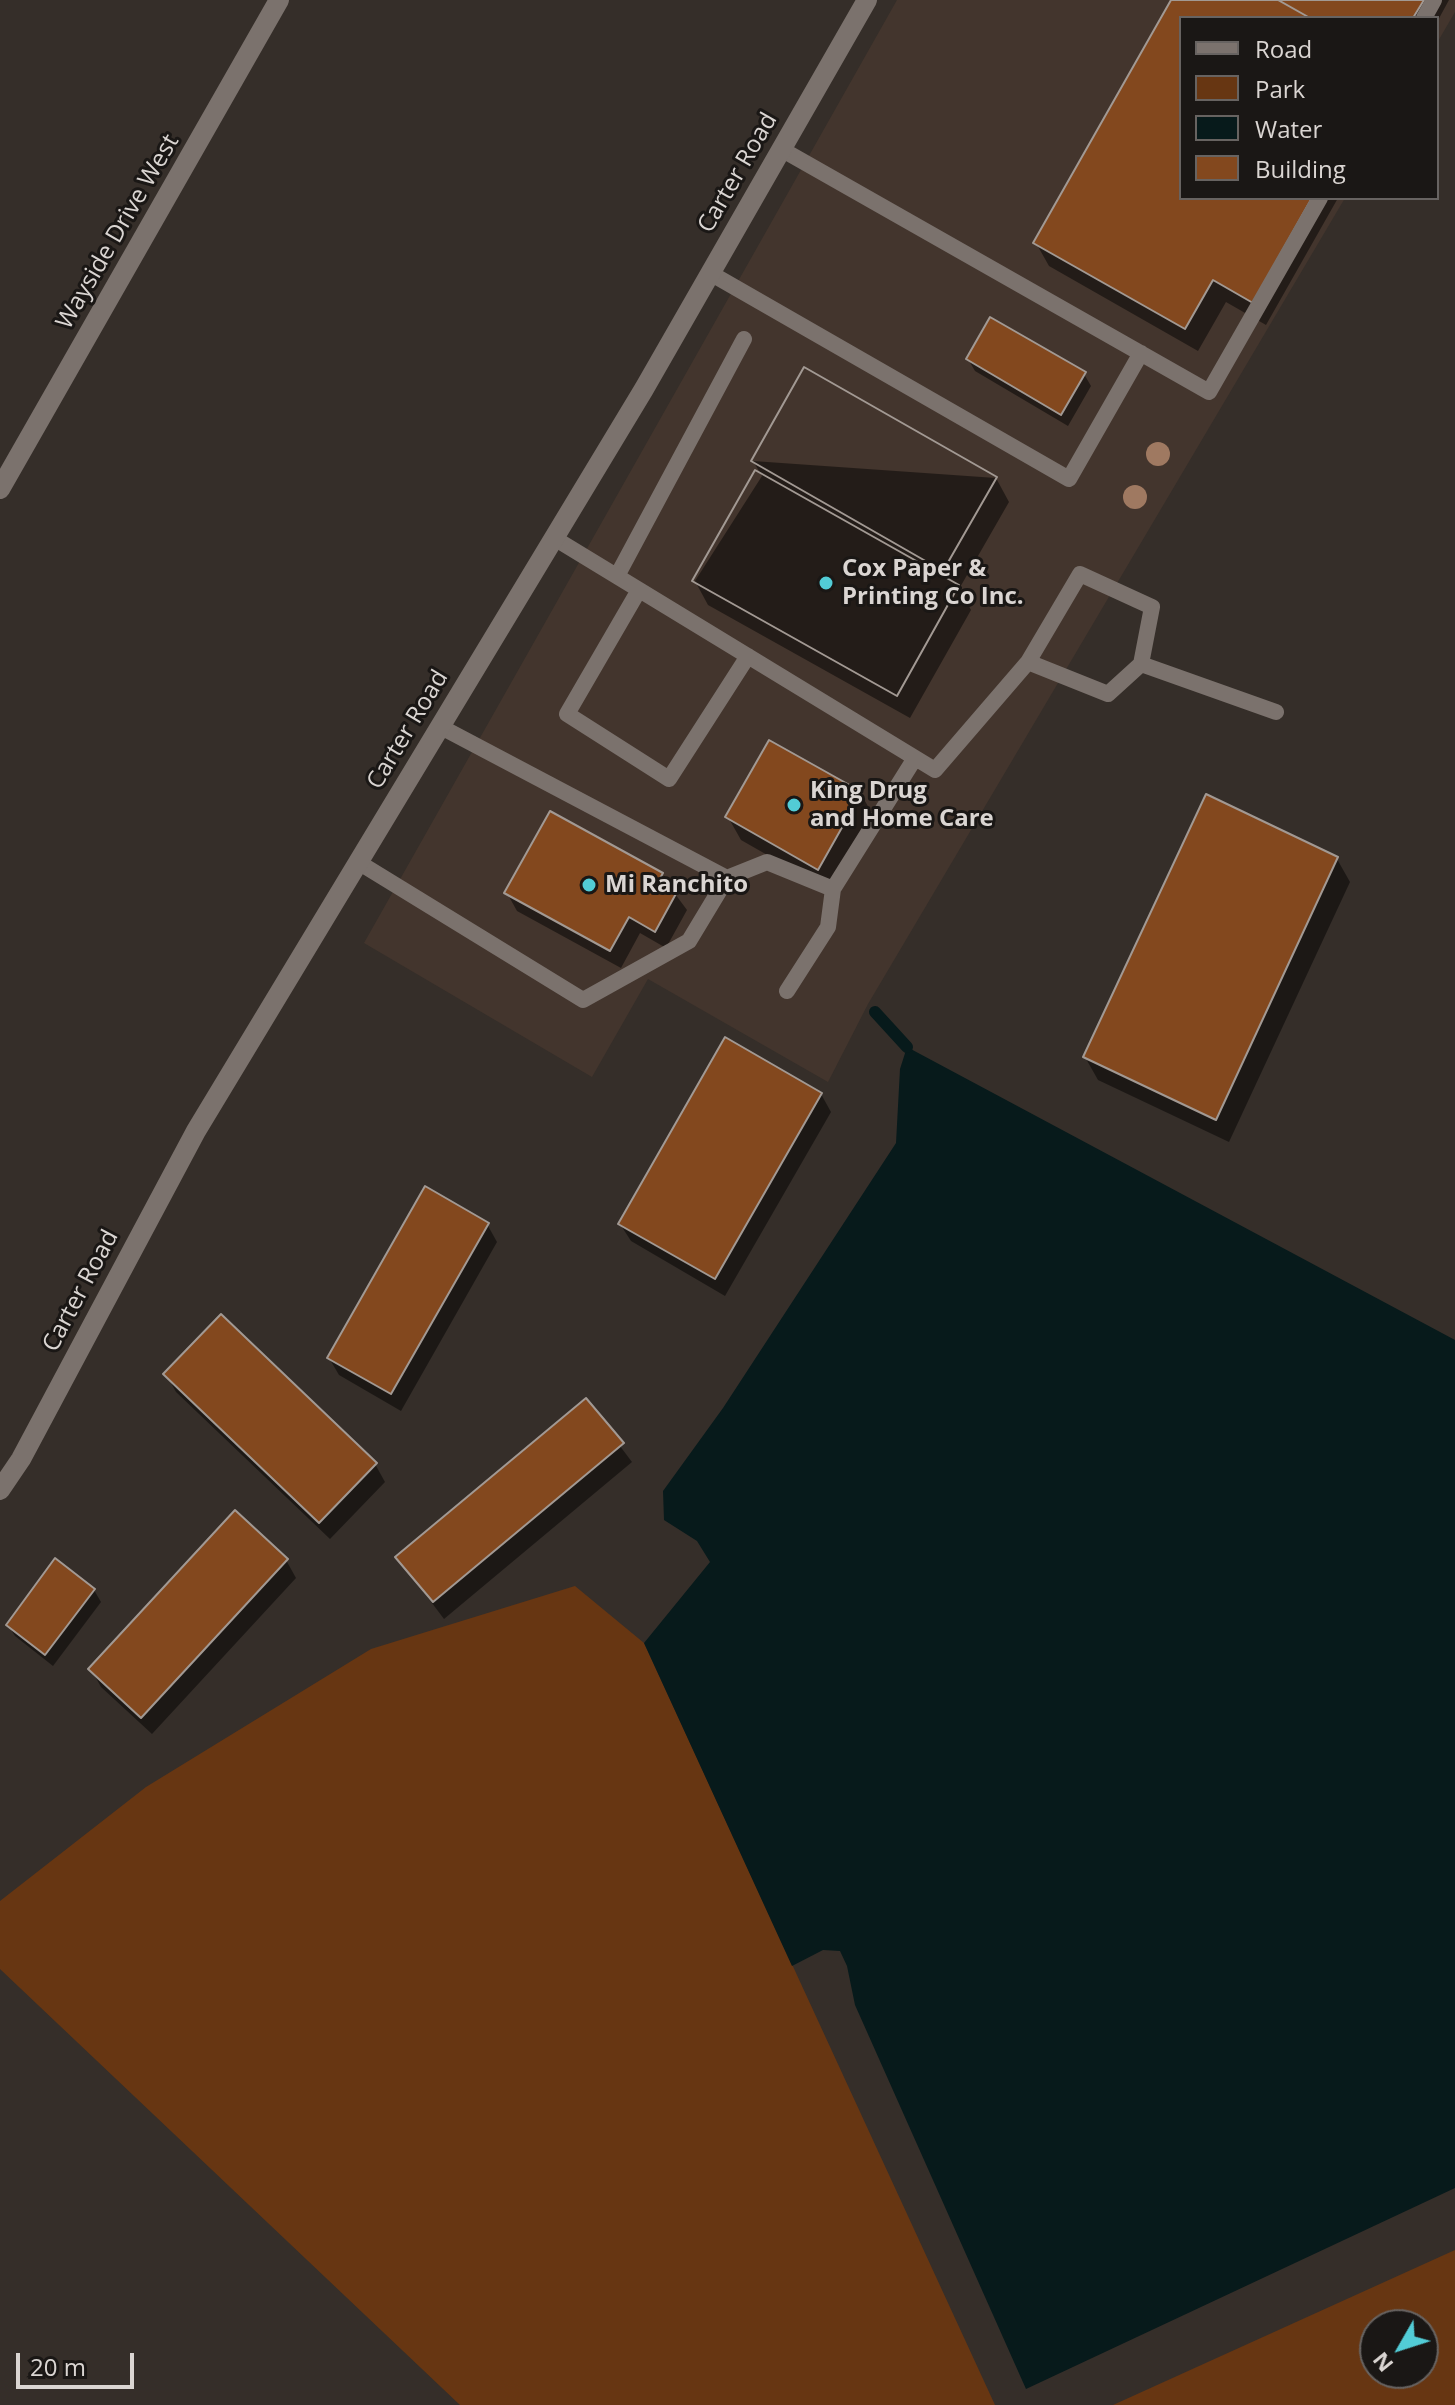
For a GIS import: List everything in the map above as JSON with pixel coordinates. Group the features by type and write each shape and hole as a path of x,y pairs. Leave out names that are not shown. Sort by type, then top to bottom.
{"main road":[{"name":"Wayside Drive West","path":"0,489 279,0"},
{"name":"Carter Road","path":"0,1490 21,1459 196,1131 554,538 867,0"}],"lane":[{"path":"781,149 1209,392 1319,200"},
{"path":"710,273 1069,479 1141,353"},
{"path":"617,576 744,339"},
{"path":"554,538 935,770 1028,662 1080,574 1152,607 1141,664 1108,694 1028,662"},
{"path":"639,590 567,714 669,779 748,656"},
{"path":"1141,664 1276,712"},
{"path":"441,727 727,878"},
{"path":"787,991 828,927 833,889 915,758"},
{"path":"358,862 583,1000 689,941 727,878 767,862 833,889"}],"shaded area":[{"path":"897,0 1455,0 1455,12 1439,40 1439,16 1179,16 1179,200 1344,200 868,1004 828,1082 648,979 592,1077 364,943"}],"green space":[{"path":"575,1586 644,1643 995,2405 460,2405 0,1969 0,1901 146,1787 371,1649"},
{"path":"1455,2250 1455,2405 1113,2405"}],"water":[{"path":"907,1047 1455,1340 1455,2188 1026,2389 855,2005 847,1966 840,1951 823,1950 792,1966 644,1643 710,1562 697,1541 664,1520 663,1491 723,1408 896,1143 900,1069"}],"building":[{"path":"1171,0 1278,0 1306,16 1179,16 1179,200 1311,200 1253,303 1213,280 1185,329 1033,243"},
{"path":"1278,0 1424,0 1414,16 1306,16"},
{"path":"990,317 1086,372 1061,415 966,359"},
{"name":"Cox Paper & Printing Co Inc.","path":"804,367 997,477 943,571 751,461"},
{"name":"Cox Paper & Printing Co Inc.","path":"804,367 997,477 943,571 751,461"},
{"name":"Cox Paper & Printing Co Inc.","path":"755,470 959,585 897,696 692,581"},
{"name":"Cox Paper & Printing Co Inc.","path":"755,470 959,585 897,696 692,581"},
{"name":"King Drug and Home Care","path":"769,740 862,792 818,870 725,817"},
{"path":"1206,794 1338,857 1216,1120 1083,1057"},
{"name":"Mi Ranchito","path":"550,811 663,873 659,880 678,890 655,932 629,917 610,951 504,893"},
{"path":"725,1037 822,1093 715,1279 618,1224"},
{"path":"425,1186 489,1223 391,1394 327,1358"},
{"path":"221,1314 377,1463 319,1523 163,1374"},
{"path":"586,1398 624,1443 433,1602 395,1557"},
{"path":"235,1510 288,1559 141,1718 88,1669"},
{"path":"55,1558 95,1589 45,1655 6,1625"}],"waterway":[{"path":"875,1012 907,1047"}],"place":[{"name":"Cox Paper & Printing Co Inc.","path":"826,583"},
{"name":"King Drug and Home Care","path":"794,805"},
{"name":"Mi Ranchito","path":"589,885"}]}
